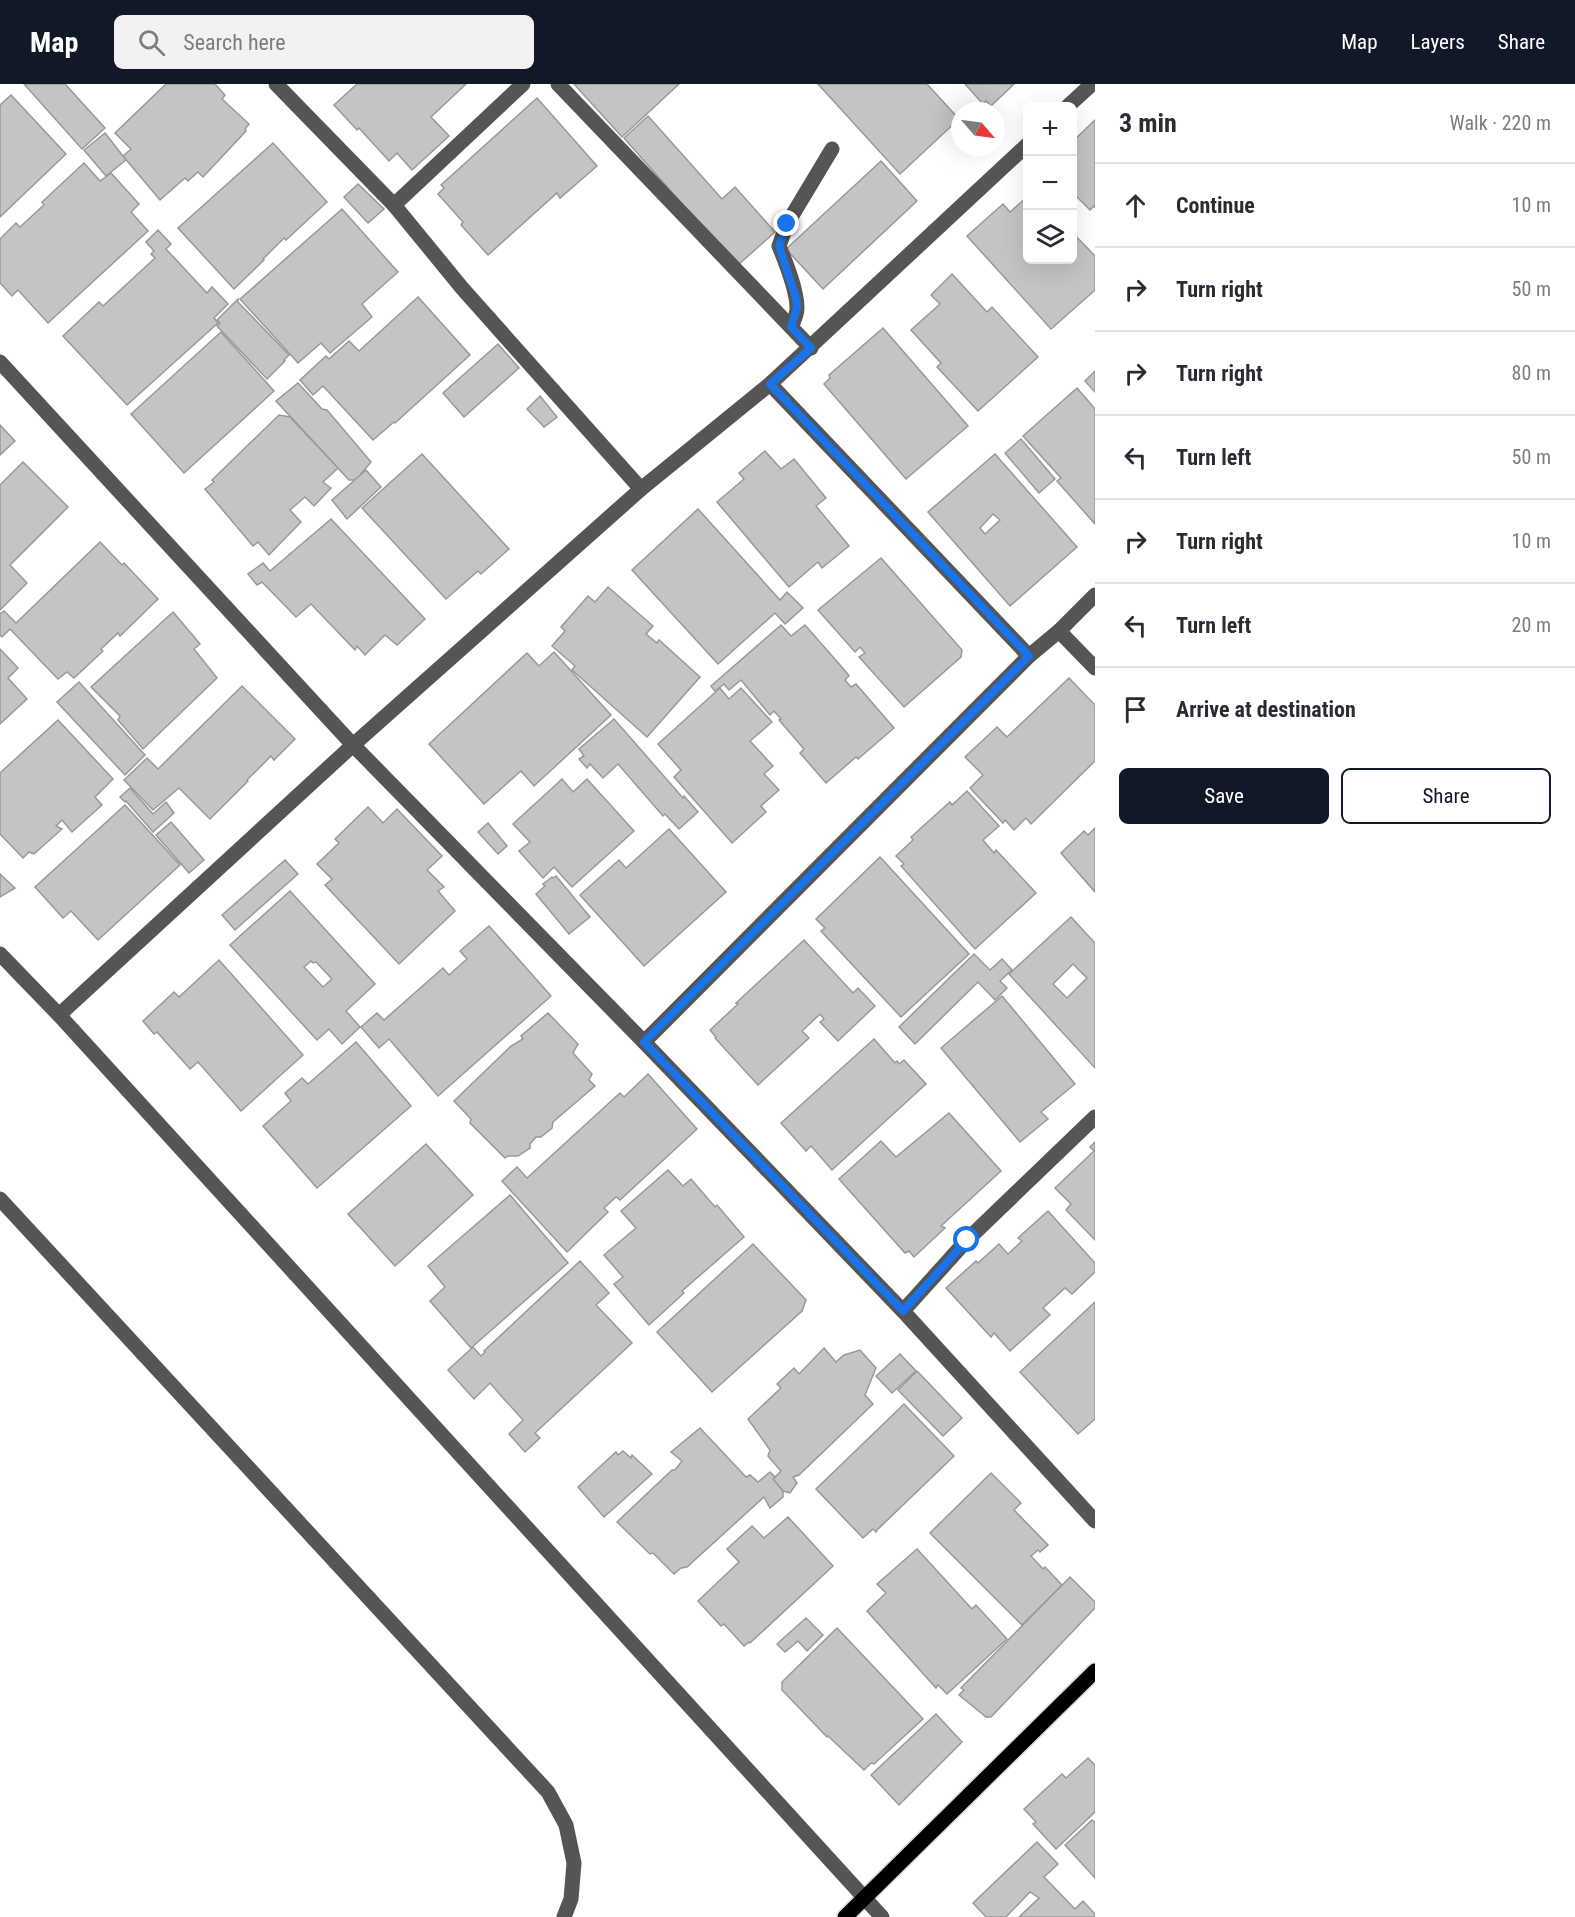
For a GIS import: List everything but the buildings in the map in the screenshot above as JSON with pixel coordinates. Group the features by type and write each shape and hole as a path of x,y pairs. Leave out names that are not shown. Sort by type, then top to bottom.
{"main road":[{"path":"845,1917 1095,1671"}],"street":[{"path":"276,84 394,205 462,288 641,489"},
{"path":"394,205 523,84"},
{"path":"558,84 811,348"},
{"path":"1072,102 1092,84"},
{"path":"791,327 797,308 796,298 779,246 787,224 832,149"},
{"path":"59,1016 353,745 641,489 811,348 1023,149"},
{"path":"0,362 353,745 903,1311 1095,1521"},
{"path":"770,384 1029,656"},
{"path":"644,1042 1029,656 1059,631 1095,595"},
{"path":"1059,631 1095,668"},
{"path":"0,954 882,1917"},
{"path":"903,1311 967,1240 1095,1117"},
{"path":"0,1199 548,1792 566,1825 574,1863 571,1899 564,1917"}],"route":[{"path":"787,224 779,246 796,298 796,317 791,327 811,348 770,384 1029,656 644,1042 903,1311 967,1240"}]}
